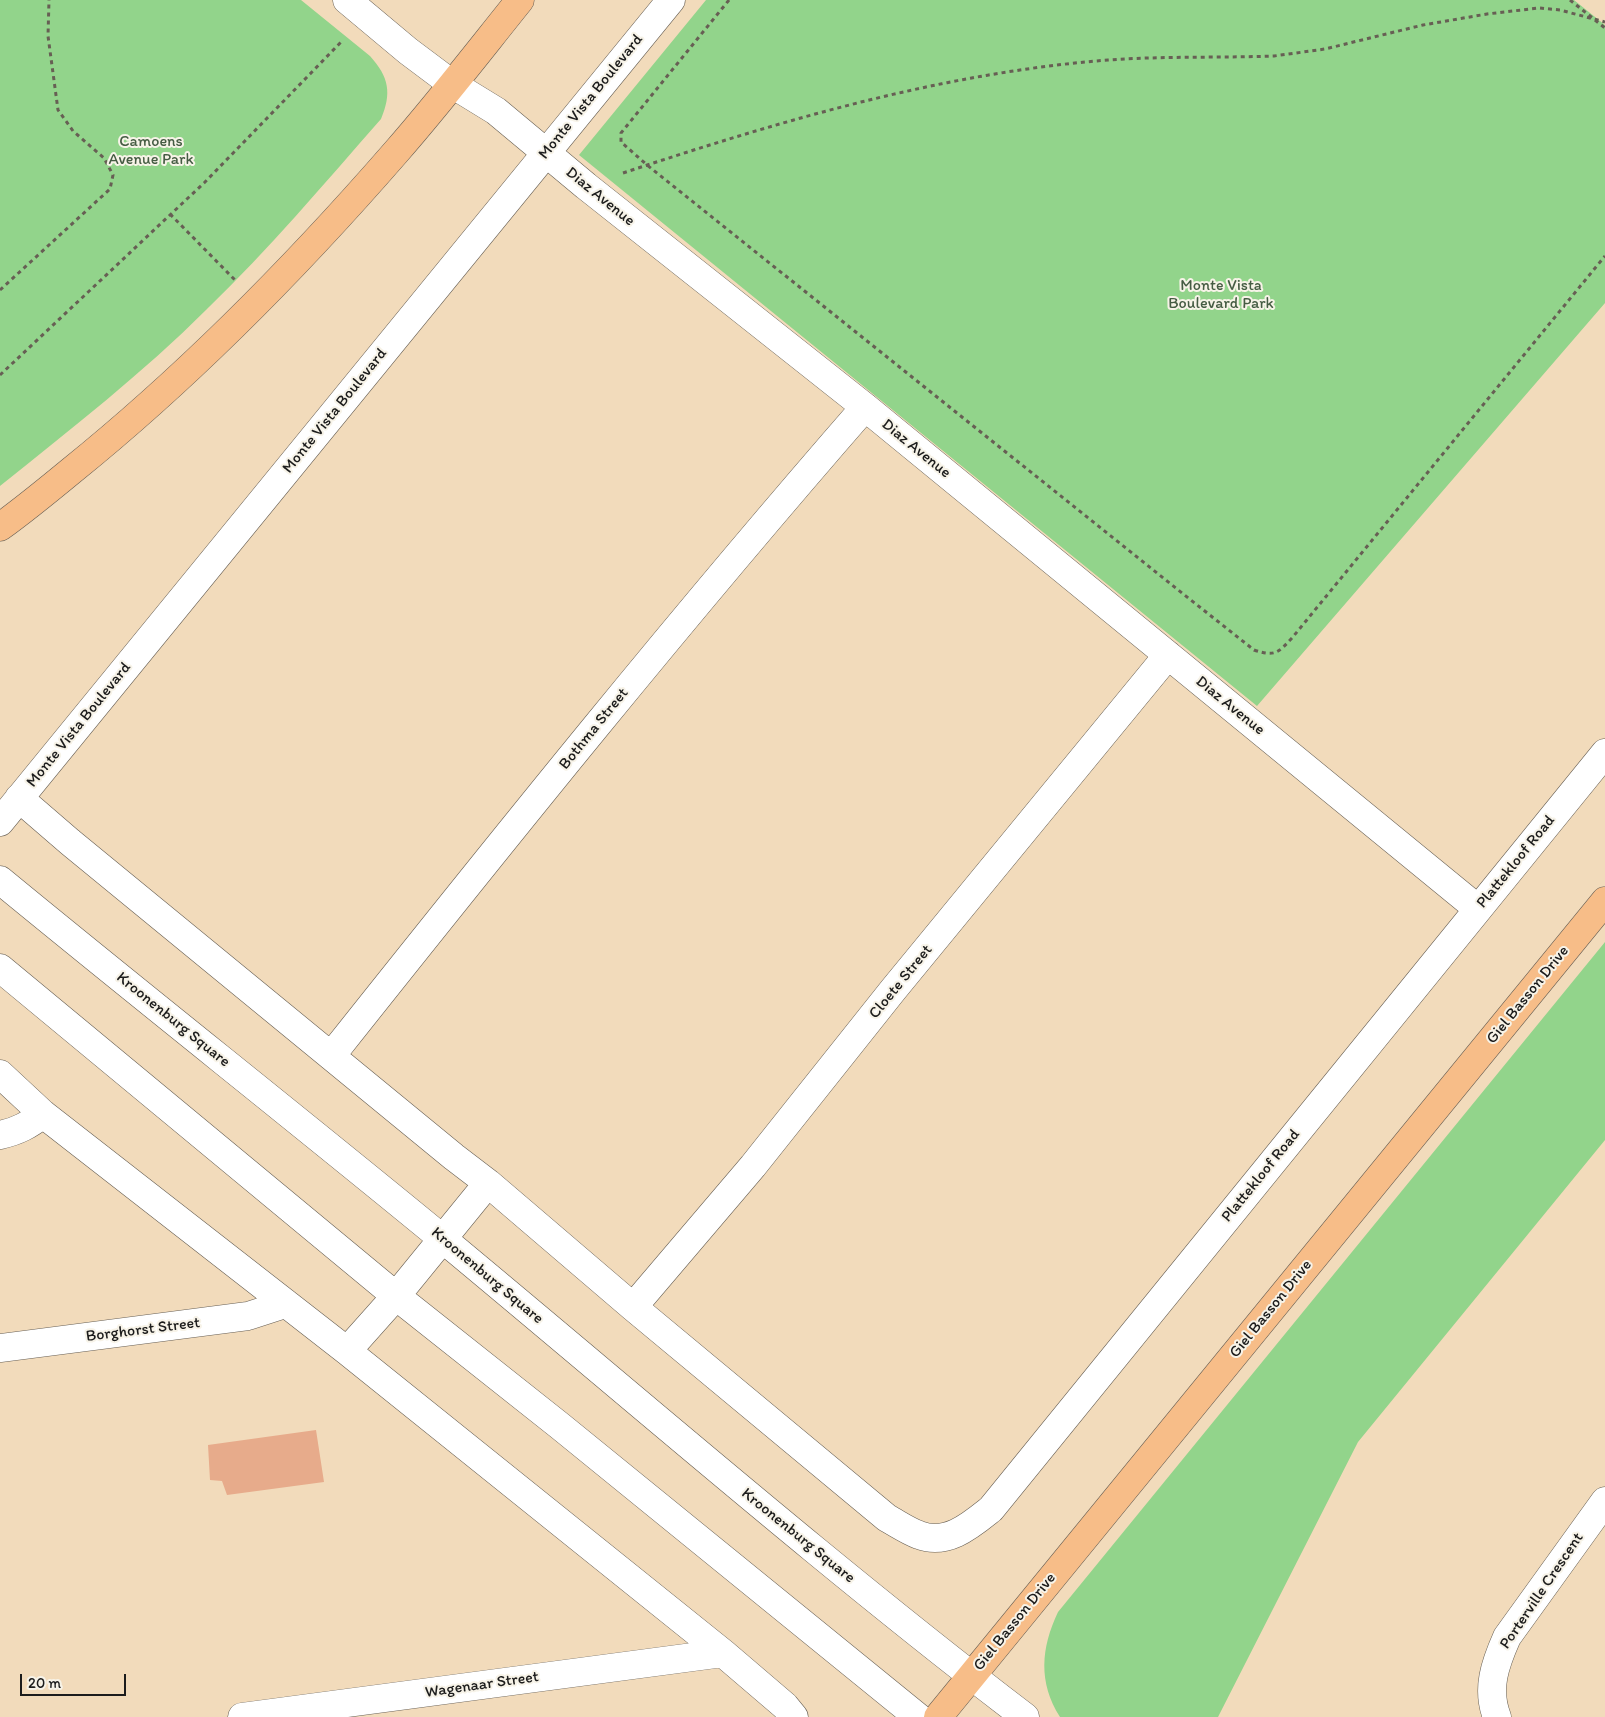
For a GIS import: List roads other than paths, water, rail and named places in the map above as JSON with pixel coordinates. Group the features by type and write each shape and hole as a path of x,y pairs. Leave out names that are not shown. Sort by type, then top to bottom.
{"main road":[{"path":"0,527 115,435 212,348 297,263 397,151 520,0"},
{"name":"Giel Basson Drive","path":"938,1717 1605,901"}],"street":[{"name":"Monte Vista Boulevard","path":"0,822 671,0"},
{"name":"Diaz Avenue","path":"356,3 408,51 452,84 496,111 865,407 1478,909"},
{"name":"Bothma Street","path":"331,1056 527,811 762,524 865,407"},
{"name":"Cloete Street","path":"633,1308 753,1166 893,990 1168,655"},
{"name":"Plattekloof Road","path":"633,1308 888,1518 921,1536 946,1538 968,1527 991,1510 1605,753"},
{"path":"20,798 70,842 454,1158 488,1183 633,1308"},
{"name":"Kroonenburg Square","path":"0,880 443,1239 735,1484 971,1676 1025,1717"},
{"path":"0,968 396,1296 560,1426 918,1717"},
{"path":"0,1074 43,1114 347,1351 723,1653 785,1706 794,1717"},
{"path":"0,1134 14,1132 29,1125 43,1114"},
{"path":"347,1351 396,1296 488,1183"},
{"name":"Borghorst Street","path":"0,1348 248,1316 285,1304"},
{"name":"Porterville Crescent","path":"1497,1717 1492,1687 1496,1662 1507,1638 1605,1500"},
{"name":"Wagenaar Street","path":"242,1717 723,1653"}],"park label":[{"name":"Camoens Avenue Park","path":"151,151"},
{"name":"Monte Vista Boulevard Park","path":"1221,295"}]}
